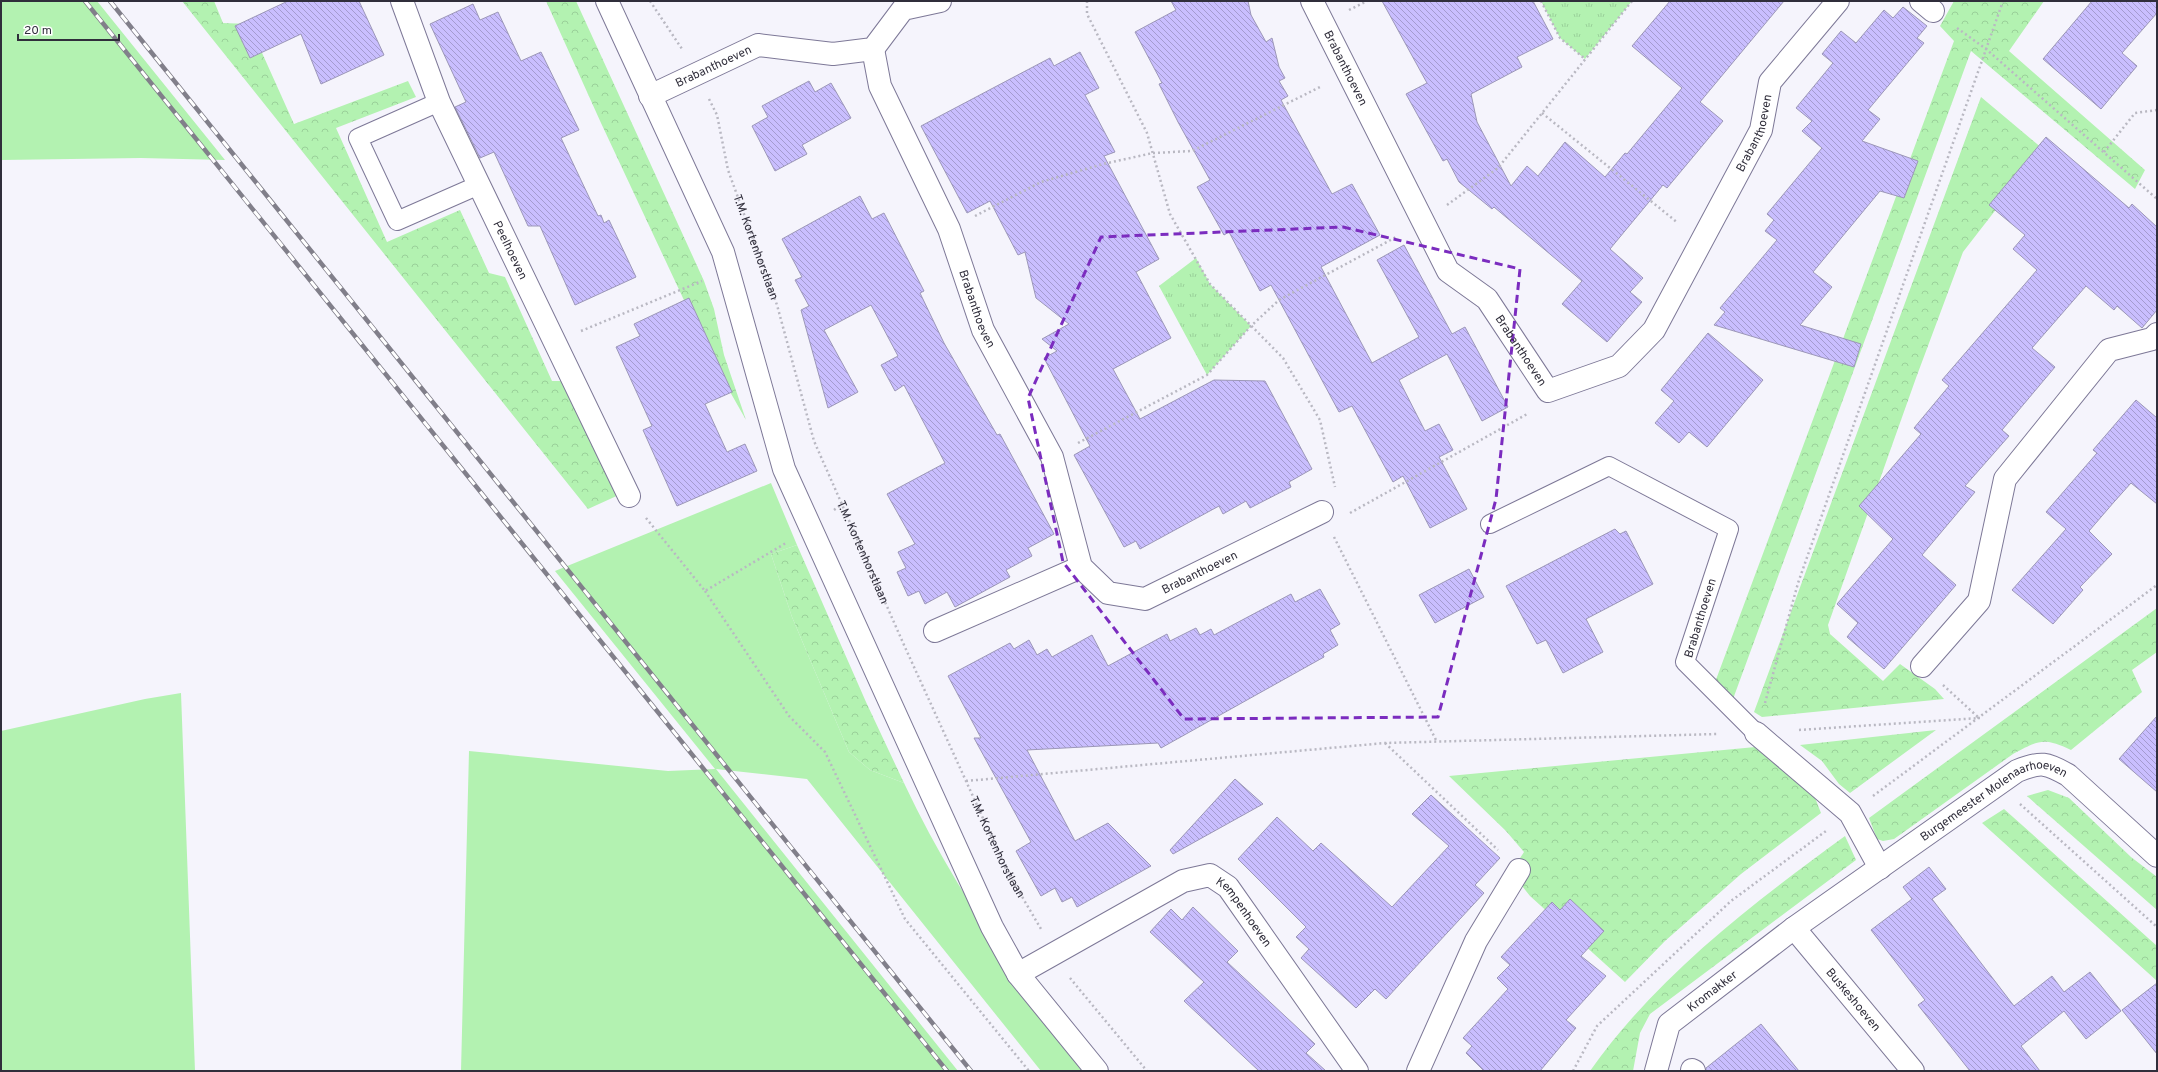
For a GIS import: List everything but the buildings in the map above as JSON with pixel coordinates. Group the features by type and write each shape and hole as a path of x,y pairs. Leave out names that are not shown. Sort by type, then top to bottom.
{"street":[{"name":"Peelhoeven","path":"402,1 439,102 628,496"},
{"path":"607,1 723,252 784,469 992,927 1018,974 1097,1071"},
{"path":"873,49 903,9 940,1"},
{"name":"Brabanthoeven","path":"1312,1 1448,271 1487,299 1548,391 1620,366 1654,330 1761,130 1770,82 1838,1"},
{"name":"Brabanthoeven","path":"650,96 758,45 833,54 873,49 880,86 949,229 983,330 1052,456 1081,567 1108,593 1145,599 1322,512"},
{"path":"1922,666 1979,601 2005,479 2109,350 2152,339 2157,334"},
{"path":"935,631 1081,567"},
{"path":"1756,733 1850,813 1880,868"},
{"name":"Burgemeester Molenaarhoeven","path":"1794,928 1975,802 1998,784 2017,771 2033,764 2052,765 2068,775 2157,856"},
{"path":"1418,1071 1476,941 1519,870"},
{"name":"Kempenhoeven","path":"1018,974 1183,881 1210,875 1228,887 1357,1071"},
{"name":"Kromakker","path":"1656,1071 1669,1024 1794,928"},
{"name":"Buskeshoeven","path":"1794,928 1913,1071"}],"lane":[{"path":"439,102 358,138 394,214 397,220 479,185"},
{"name":"Brabanthoeven","path":"1490,524 1609,466 1729,529 1685,662 1756,733"}],"path":[{"name":"T.M. Kortenhorstlaan","path":"650,1 698,74 717,115 728,170 777,305 814,441 1007,870 1072,982 1147,1071"},
{"path":"1087,1 1087,14 1147,133 1170,214 1210,284 1283,358 1320,420 1336,486 1322,512"},
{"path":"1541,1 1560,38 1585,59"},
{"path":"1052,456 1208,375 1251,326 1278,300 1424,222 1498,168 1632,1"},
{"path":"1756,733 1798,583 2003,1"},
{"path":"1927,6 1986,49 2157,199"},
{"path":"949,229 1041,182 1103,164 1153,153 1192,151 1348,73"},
{"path":"2104,152 2135,113 2157,110"},
{"path":"1542,113 1702,242"},
{"path":"554,341 728,270"},
{"path":"1322,512 1348,514 1538,408 1548,391"},
{"path":"628,496 705,590 789,716 825,752 905,920 1029,1071"},
{"path":"705,590 747,568 810,528 842,504"},
{"path":"1322,512 1437,742"},
{"path":"966,781 1385,743 1756,733 1980,718 1922,666"},
{"path":"1385,743 1519,870"},
{"path":"1998,784 2157,927"}],"highlighted area":[{"path":"1343,227 1520,269 1496,499 1438,717 1184,719 1063,562 1028,398 1101,237"}],"green space":[{"path":"1,1 97,1 225,160 141,158 1,160"},
{"path":"182,1 214,1 223,23 249,24 294,124 408,81 416,97 336,128 387,242 460,210 489,273 505,277 552,381 566,381 621,494 588,509"},
{"path":"546,1 576,1 704,281 714,309 724,355 746,420 712,360 601,123"},
{"path":"1541,1 1632,1 1585,59 1560,38"},
{"path":"1954,1 2044,1 2009,51 2145,170 2135,189 1971,51 1733,699 1714,685 1954,41 1940,26"},
{"path":"1981,97 2043,149 1963,252 1916,378 1828,625 1830,634 1883,681 1900,664 1935,689 1944,699 1762,717 1754,712"},
{"path":"1196,258 1210,284 1251,326 1207,375 1159,286"},
{"path":"771,483 797,545 771,554 792,617 849,752 870,770 904,783 943,858 965,895 1011,966 1084,1071 1041,1071 807,779 716,769 958,1071 461,1071 469,751 668,771 715,769 555,571"},
{"path":"797,545 866,702 904,783 870,770 849,752 792,617 771,554"},
{"path":"2157,608 2157,652 2132,670 2142,692 2071,750 2048,742 2036,743 2029,746 2013,754 1894,839 1883,841 1877,839 1869,818"},
{"path":"181,693 195,1071 1,1071 1,731 145,699"},
{"path":"1936,730 1850,793 1839,784 1822,761 1800,745"},
{"path":"1766,746 1814,795 1821,813 1741,874 1665,941 1625,982 1530,896 1511,872 1524,852 1506,831 1449,776"},
{"path":"2048,790 2069,798 2131,857 2157,877 2157,910 2027,796"},
{"path":"2004,809 2157,946 2157,981 1982,823"},
{"path":"1845,836 1856,860 1650,1014 1640,1033 1633,1071 1590,1071 1616,1036 1645,1004 1708,943 1775,888"}],"railway":[{"path":"85,1 947,1071"},
{"path":"110,1 971,1071"}]}
